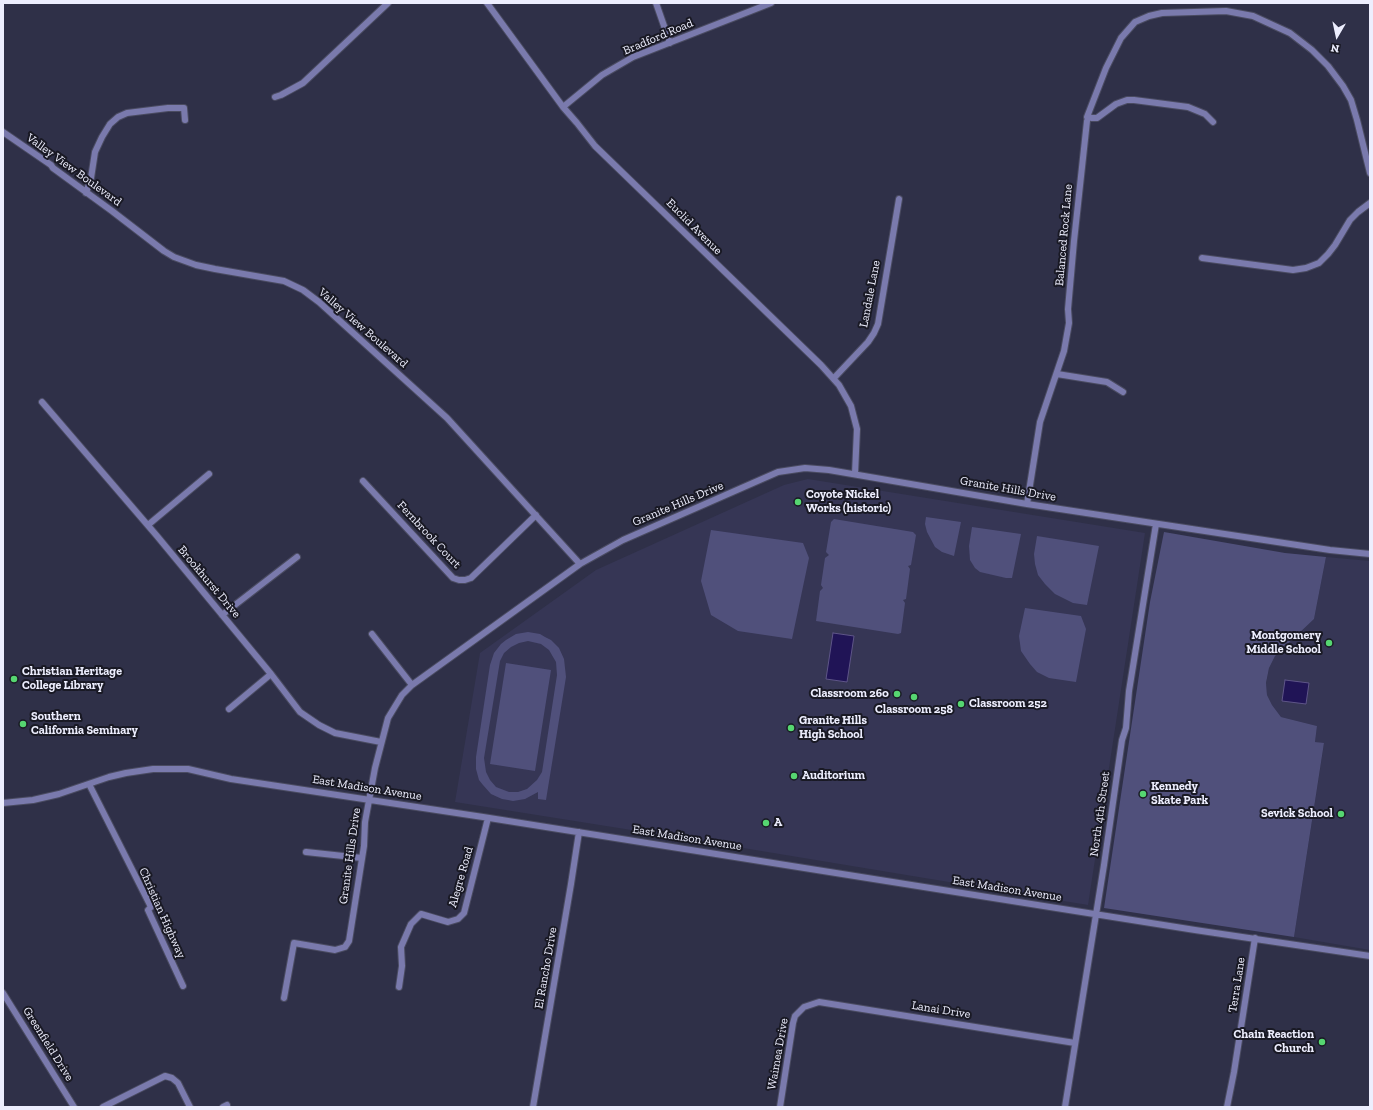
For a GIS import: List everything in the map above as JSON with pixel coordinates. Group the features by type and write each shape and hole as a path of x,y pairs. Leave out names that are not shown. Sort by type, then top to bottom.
{"street":[{"path":"275,97 281,96 304,83 388,3"},
{"name":"Euclid Avenue","path":"487,3 563,107 578,123 595,146 834,378 847,398 856,421 858,440 855,474"},
{"path":"656,3 670,43"},
{"name":"Bradford Road","path":"563,107 602,75 634,57 771,3"},
{"name":"Balanced Rock Lane","path":"1027,504 1040,422 1064,351 1069,323 1068,309 1087,119 1106,68 1121,38 1135,22 1149,16 1173,12 1226,11 1242,13 1265,21 1290,33 1312,50 1328,66 1343,86 1357,120 1370,173"},
{"path":"1087,119 1097,118 1116,104 1127,100 1134,100 1188,107 1205,114 1213,122"},
{"path":"86,193 91,178 95,152 110,124 118,117 127,113 168,108 184,108 185,120"},
{"name":"Valley View Boulevard","path":"3,132 174,257 196,265 284,281 302,290 319,302 447,418 580,564"},
{"name":"Landale Lane","path":"834,378 868,342 874,334 878,324 899,199"},
{"path":"1202,258 1293,270 1306,268 1319,263 1335,245 1350,220 1370,203"},
{"path":"1057,374 1107,382 1123,392"},
{"name":"Brookhurst Drive","path":"42,402 148,525 271,674 300,712 313,721 335,732 381,742"},
{"name":"Granite Hills Drive","path":"284,998 294,943 335,950 345,947 349,941 364,846 365,822 381,742 388,718 402,695 412,685 580,564 623,540 778,472 812,468 1156,524 1330,550 1370,554"},
{"path":"148,525 209,474"},
{"name":"Fernbrook Court","path":"363,481 453,578 458,580 471,578 536,516"},
{"name":"North 4th Street","path":"1065,1107 1104,865 1122,740 1126,728 1129,691 1156,524"},
{"path":"222,615 297,557"},
{"path":"372,634 412,685"},
{"path":"229,709 271,674"},
{"name":"East Madison Avenue","path":"3,803 41,798 109,777 148,769 188,769 231,779 369,799 1195,930 1370,956"},
{"name":"Christian Highway","path":"89,784 151,907 148,910 183,986"},
{"name":"Alegre Road","path":"399,987 402,966 401,947 411,924 421,914 448,922 458,919 464,913 488,818"},
{"name":"El Rancho Drive","path":"533,1107 579,832"},
{"path":"306,852 362,858"},
{"name":"Terra Lane","path":"1227,1107 1255,938"},
{"name":"Greenfield Drive","path":"3,993 74,1107"},
{"name":"Lanai Drive","path":"804,1007 808,1004 819,1002 1075,1043"},
{"name":"Waimea Drive","path":"780,1107 793,1022 795,1016 804,1007"},
{"path":"103,1107 165,1076 172,1078 178,1083 190,1107"}],"shaded area":[{"name":"Granite Hills High School","path":"808,479 1145,533 1088,905 455,802 480,653 596,570 784,485"},
{"path":"926,517 961,522 954,556 942,552 935,547 927,532 925,524"},
{"path":"834,519 913,532 916,535 911,565 908,566 910,569 906,599 903,600 905,603 901,633 898,634 816,621 820,591 823,588 821,585 825,558 829,555 826,552 831,522"},
{"path":"972,527 1021,534 1012,578 980,572 975,568 970,560 969,546"},
{"path":"711,530 803,543 809,558 792,639 738,631 711,615 701,581"},
{"path":"1164,532 1285,553 1326,557 1314,619 1275,656 1269,668 1266,683 1267,695 1281,717 1317,726 1315,742 1324,743 1294,937 1104,908 1150,602"},
{"path":"1037,536 1099,546 1087,605 1073,603 1055,594 1038,575 1034,554"},
{"path":"1326,557 1370,561 1370,950 1294,937 1324,744 1315,742 1317,726 1281,717 1267,695 1266,684 1269,668 1275,656 1314,619"},
{"path":"1025,608 1081,616 1086,629 1076,682 1049,678 1037,672 1021,651 1019,636"},
{"path":"528,632 540,634 551,640 559,648 564,659 566,677 546,800 538,799 538,792 525,799 513,801 502,799 491,794 483,785 479,780 476,769 476,757 490,665 494,653 501,644 516,634","holes":["528,641 541,644 549,650 556,662 557,675 542,772 537,780 527,789 518,792 509,792 496,787 490,780 486,772 484,758 500,661 504,653 519,643"]},
{"path":"833,633 854,636 847,682 826,679"},
{"path":"506,663 551,670 535,771 490,764"},
{"path":"1285,680 1309,683 1306,704 1282,701"}],"place":[{"name":"Coyote Nickel Works (historic)","path":"798,502"},
{"name":"Montgomery Middle School","path":"1329,643"},
{"name":"Christian Heritage College Library","path":"14,679"},
{"name":"Classroom 260","path":"897,694"},
{"name":"Classroom 258","path":"914,697"},
{"name":"Classroom 252","path":"961,704"},
{"name":"Southern California Seminary","path":"23,724"},
{"name":"Granite Hills High School","path":"791,728"},
{"name":"Auditorium","path":"794,776"},
{"name":"Kennedy Skate Park","path":"1143,794"},
{"name":"Sevick School","path":"1341,814"},
{"name":"A","path":"766,823"},
{"name":"Chain Reaction Church","path":"1322,1042"}]}
